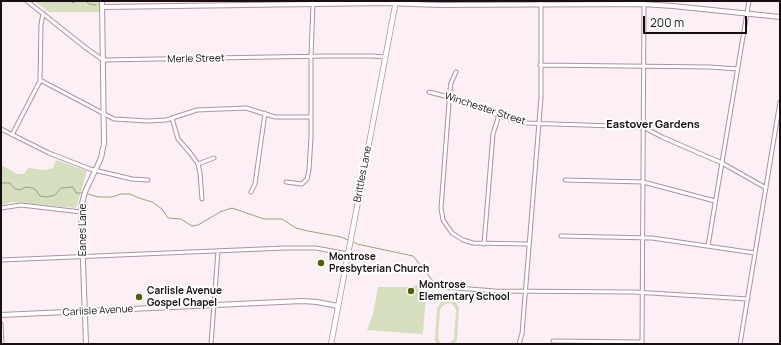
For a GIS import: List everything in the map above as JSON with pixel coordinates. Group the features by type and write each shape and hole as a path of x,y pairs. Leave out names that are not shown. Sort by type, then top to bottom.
{"main road":[{"name":"Brittles Lane","path":"331,344 395,2"}],"street":[{"path":"27,1 103,60"},
{"name":"Eanes Lane","path":"86,344 81,212 86,192 103,152 105,135 102,1"},
{"path":"708,246 749,1"},
{"path":"102,7 154,4 313,4 337,2 644,4 780,17"},
{"path":"519,344 522,334 541,97 541,3"},
{"path":"286,182 299,185 303,183 307,179 309,170 311,146 311,57 313,4"},
{"path":"553,341 642,343 644,4"},
{"path":"12,135 40,80 41,25 43,13"},
{"name":"Merle Street","path":"103,60 385,57"},
{"path":"540,65 737,68"},
{"path":"456,72 451,83 441,214 445,225 456,236 470,242 484,244 529,244"},
{"path":"40,80 114,119 147,121 166,120 190,111 204,109 246,108 275,117 311,117"},
{"name":"Winchester Street","path":"429,92 450,97 525,123 539,125 643,127 662,137 722,163 766,188"},
{"path":"740,344 780,102"},
{"path":"251,192 255,184 265,113"},
{"path":"484,244 493,134 499,115"},
{"path":"172,118 178,139 198,164 202,199"},
{"path":"1,129 58,157 95,171 132,179 148,180"},
{"path":"198,164 214,158"},
{"path":"565,180 643,182 715,201"},
{"path":"1,208 21,206 81,212"},
{"path":"562,236 642,237 755,253"},
{"path":"1,260 310,248 348,254"},
{"path":"211,344 218,251"},
{"path":"444,287 478,291 642,293 748,299"},
{"name":"Carlisle Avenue","path":"1,315 302,301 318,302 338,306"},
{"path":"1,324 2,344"}],"green space":[{"path":"34,1 99,1 100,12 49,12"},
{"path":"56,160 87,171 76,208 13,202 1,205 1,165 17,174 24,174 28,168 46,170 53,168"},
{"path":"427,285 422,334 367,330 373,314 378,287 407,287"},
{"path":"445,299 455,301 459,308 457,340 454,344 449,344 454,339 456,310 450,303 445,304 440,309 438,337 442,344 437,344 435,340 437,308"}],"waterway":[{"path":"71,1 73,3 76,1"},
{"path":"86,1 89,4 96,5"},
{"path":"1,183 10,183 15,189 20,190 26,187 32,188 36,190 40,196 47,197 55,195 61,188 73,187 76,193 82,193"},
{"path":"88,194 98,197 112,197 121,194 130,194 152,202 162,209 168,218 181,219 192,226 198,225 220,212 232,208 264,219 282,219 296,228 341,237 348,240"},
{"path":"354,242 357,244 413,256 437,286"}],"place":[{"name":"Montrose Presbyterian Church","path":"321,263"},
{"name":"Montrose Elementary School","path":"411,291"},
{"name":"Carlisle Avenue Gospel Chapel","path":"139,297"}],"district":[{"name":"Eastover Gardens","path":"653,125"}]}
